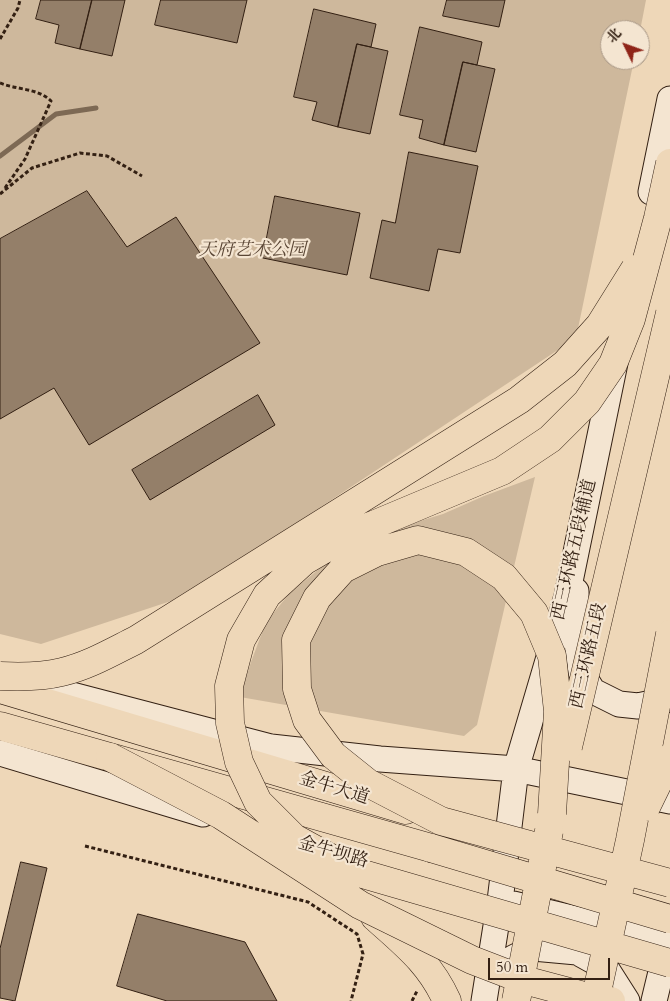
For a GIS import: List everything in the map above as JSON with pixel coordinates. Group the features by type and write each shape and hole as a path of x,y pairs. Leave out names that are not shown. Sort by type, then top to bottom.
{"highway":[{"path":"670,163 658,218 631,319 613,364 587,402 550,439 502,471 347,536 304,561 267,595 241,640 229,686 230,723 239,762 258,802 294,838 356,872 670,940"},
{"path":"0,676 14,677 61,672 98,659 136,640 519,400 565,364 600,325 632,276 658,218"},
{"name":"西三环路五段","path":"516,1001 552,814 670,313"},
{"path":"441,821 368,783 333,755 307,720 296,689 296,640 317,598 343,569 377,552 418,540 466,552 504,577 534,614 552,656 558,711 552,814"},
{"path":"595,1001 630,840 670,634"},
{"name":"金牛大道","path":"0,689 441,821 670,883"},
{"name":"金牛大道","path":"0,726 431,848 670,940"},
{"path":"110,757 221,815 360,905 472,960 524,980 588,997 611,1001"},
{"path":"630,840 670,758"},
{"path":"360,905 415,952 440,985 447,1001"}],"main road":[{"name":"西三环路五段辅道","path":"485,999 500,901 516,769 567,596 670,98"},
{"path":"575,556 577,643 581,672 589,685 594,691 619,704 638,706 670,699"},
{"path":"0,676 271,747 380,759 516,769 670,801"},
{"name":"金牛坝路","path":"0,753 500,901 670,940"},
{"path":"654,1001 670,940"},
{"path":"485,999 513,958 533,948 577,952 606,968 627,1001"}],"path":[{"path":"0,39 18,8 20,0"},
{"path":"0,83 12,88 44,94 51,101 25,159 2,193"},
{"path":"2,193 32,168 80,153 107,156 142,176"},
{"path":"85,846 308,902 357,934 362,954 351,1001"}],"green space":[{"name":"天府艺术公园","path":"0,0 646,0 642,20 600,20 600,70 632,70 576,338 295,524 171,601 41,644 0,634"},
{"path":"535,477 477,725 464,736 240,697 266,622 289,594 326,563 387,531 443,514"}],"building":[{"path":"41,0 92,0 80,49 55,43 59,25 36,19"},
{"path":"92,0 125,0 112,56 80,49"},
{"path":"161,0 247,0 237,43 155,25"},
{"path":"447,0 505,0 499,27 443,16"},
{"path":"314,9 376,24 371,47 357,44 338,127 312,120 317,102 294,97"},
{"path":"420,27 482,42 477,65 463,62 444,145 419,138 423,120 400,115"},
{"path":"357,44 388,51 370,134 338,127"},
{"path":"463,62 495,69 476,152 444,145"},
{"path":"409,152 478,166 460,253 438,249 429,291 370,278 382,220 395,223"},
{"path":"87,191 127,247 176,217 260,343 89,445 54,388 0,419 0,239"},
{"path":"275,196 360,213 347,275 263,258"},
{"path":"258,395 275,425 150,500 132,470"},
{"path":"21,862 47,868 15,1001 0,998 0,949"},
{"path":"138,914 245,942 277,1001 167,1001 117,986"}],"waterway":[{"path":"0,156 56,114 96,108"}]}
